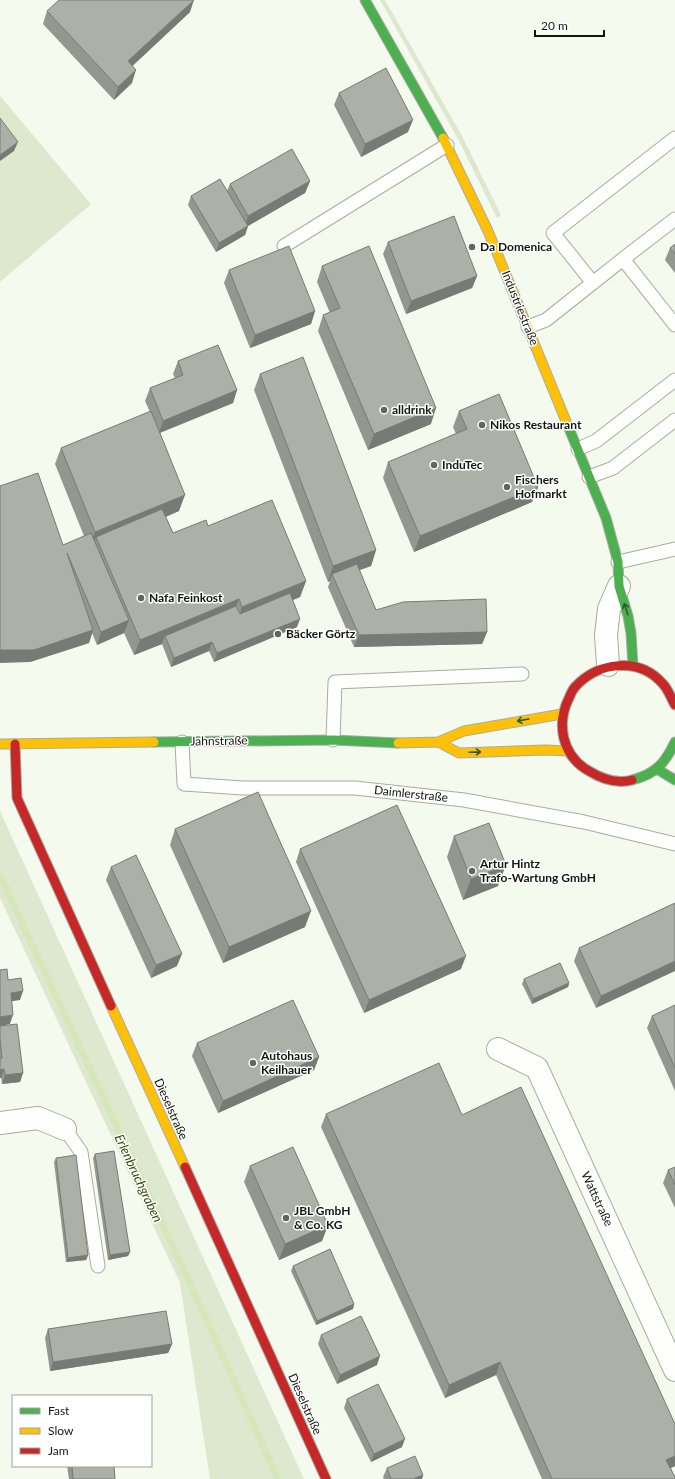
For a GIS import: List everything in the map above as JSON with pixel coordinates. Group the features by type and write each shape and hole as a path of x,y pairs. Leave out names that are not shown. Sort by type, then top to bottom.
{"street":[{"name":"Industriestraße","path":"365,0 446,145 488,231 606,518 618,562 619,586 628,616 631,633 633,666"},
{"name":"Industriestraße","path":"608,665 606,635 610,609 619,586"},
{"path":"674,699 662,683 649,672 633,666 620,664 608,665 591,672 577,682 567,697 562,714 562,733 568,751 578,765 592,775 608,781 625,781 636,779 657,769 667,758 675,743"},
{"name":"Jahnstraße","path":"0,744 333,740 410,743 438,742 464,731 562,714"},
{"name":"Jahnstraße","path":"438,742 459,753 546,750 568,751"},
{"name":"Dieselstraße","path":"15,744 17,798 326,1479"},
{"path":"657,769 675,780"},
{"name":"Wattstraße","path":"498,1049 537,1068 675,1370"},
{"path":"0,1123 38,1118 65,1129"}],"lane":[{"path":"593,283 553,233 675,138"},
{"path":"284,246 446,145"},
{"path":"528,327 546,320 675,219"},
{"path":"623,260 675,325"},
{"path":"578,449 596,441 675,380"},
{"path":"589,477 613,468 675,420"},
{"path":"618,562 675,549"},
{"path":"333,740 336,682 522,674"},
{"name":"Daimlerstraße","path":"182,742 184,784 243,788 355,788 464,800 584,822 675,844"},
{"path":"65,1129 81,1152 98,1266"}],"green space":[{"path":"380,0 385,0 462,136 501,215 497,218 458,139"},
{"path":"0,96 91,204 0,282"},
{"path":"0,811 304,1479 210,1479 180,1283 0,898"}],"building":[{"path":"59,0 194,0 128,61 136,70 118,87 47,11"},
{"path":"386,68 413,120 365,144 339,93"},
{"path":"0,118 18,142 0,155"},
{"path":"292,149 310,181 248,216 230,184"},
{"path":"220,179 248,226 219,243 191,196"},
{"path":"454,216 477,276 411,301 388,242"},
{"path":"675,244 675,254 670,248"},
{"path":"289,246 315,311 255,335 229,270"},
{"path":"369,246 436,408 374,434 323,315 340,308 322,266"},
{"path":"218,345 237,390 163,421 150,388 183,375 178,361"},
{"path":"303,357 376,550 333,566 260,374"},
{"path":"499,394 538,487 420,536 388,462 467,429 459,411"},
{"path":"151,411 185,495 95,532 61,448"},
{"path":"38,473 63,545 91,533 129,620 101,632 67,553 93,630 34,650 0,650 0,486"},
{"path":"272,500 306,581 242,607 239,599 140,640 96,537 162,509 173,533 206,520 208,526"},
{"path":"357,564 376,610 403,602 486,599 487,632 359,635 332,574"},
{"path":"290,593 300,619 217,653 212,642 174,658 165,636 236,606 240,614"},
{"path":"258,792 311,911 229,947 175,829"},
{"path":"397,805 466,956 369,1000 300,849"},
{"path":"489,823 506,865 471,879 454,836"},
{"path":"136,855 182,954 156,965 111,867"},
{"path":"675,903 675,961 601,996 579,948"},
{"path":"560,963 569,983 533,999 524,979"},
{"path":"7,969 8,980 21,978 23,991 11,993 13,1015 0,1017 0,970"},
{"name":"Autohaus Keilhauer","path":"293,1000 319,1057 223,1101 197,1043"},
{"path":"675,1005 675,1068 652,1016"},
{"path":"17,1024 23,1073 5,1075 4,1069 0,1070 0,1059 2,1058 0,1026"},
{"path":"439,1063 462,1115 521,1087 675,1424 675,1456 666,1460 675,1479 552,1479 500,1362 449,1385 326,1114"},
{"path":"293,1147 328,1225 285,1244 250,1166"},
{"path":"114,1151 130,1252 110,1255 95,1154"},
{"path":"76,1155 88,1255 68,1258 56,1158"},
{"path":"675,1167 675,1185 668,1170"},
{"path":"330,1249 354,1304 317,1321 293,1266"},
{"path":"166,1311 172,1344 53,1362 48,1329"},
{"path":"361,1316 380,1356 340,1375 321,1335"},
{"path":"378,1384 405,1439 374,1454 347,1399"},
{"path":"415,1456 423,1475 413,1479 391,1479 387,1468"},
{"path":"72,1467 114,1467 115,1479 73,1479"}],"waterway":[{"name":"Erlenbruchgraben","path":"0,876 188,1279 278,1479"}],"traffic: fast":[{"path":"365,0 443,138"},
{"path":"568,426 606,518 618,562 619,586 628,616 631,633 633,666"},
{"path":"154,742 333,740 398,743"},
{"path":"632,780 640,778 659,767 675,742"},
{"path":"657,769 675,780"}],"traffic: slow":[{"path":"443,138 488,231 568,426"},
{"path":"398,743 438,742 464,731 562,714"},
{"path":"1,744 154,742"},
{"path":"438,742 459,753 546,750 568,751"},
{"path":"111,1006 185,1167"}],"traffic: jam":[{"path":"632,780 615,781 604,778 580,765 573,757 567,748 562,729 565,708 572,691 584,679 595,672 607,668 631,666 642,669 653,675 665,686 675,705"},
{"path":"15,744 17,798 111,1006"},
{"path":"185,1167 326,1479"}],"place":[{"name":"Da Domenica","path":"472,247"},
{"name":"alldrink","path":"384,410"},
{"name":"Nikos Restaurant","path":"482,425"},
{"name":"InduTec","path":"434,465"},
{"name":"Fischers Hofmarkt","path":"507,487"},
{"name":"Nafa Feinkost","path":"141,598"},
{"name":"Bäcker Görtz","path":"278,634"},
{"name":"Artur Hintz Trafo-Wartung GmbH","path":"472,871"},
{"name":"Autohaus Keilhauer","path":"253,1063"},
{"name":"JBL GmbH & Co. KG","path":"286,1218"}]}
